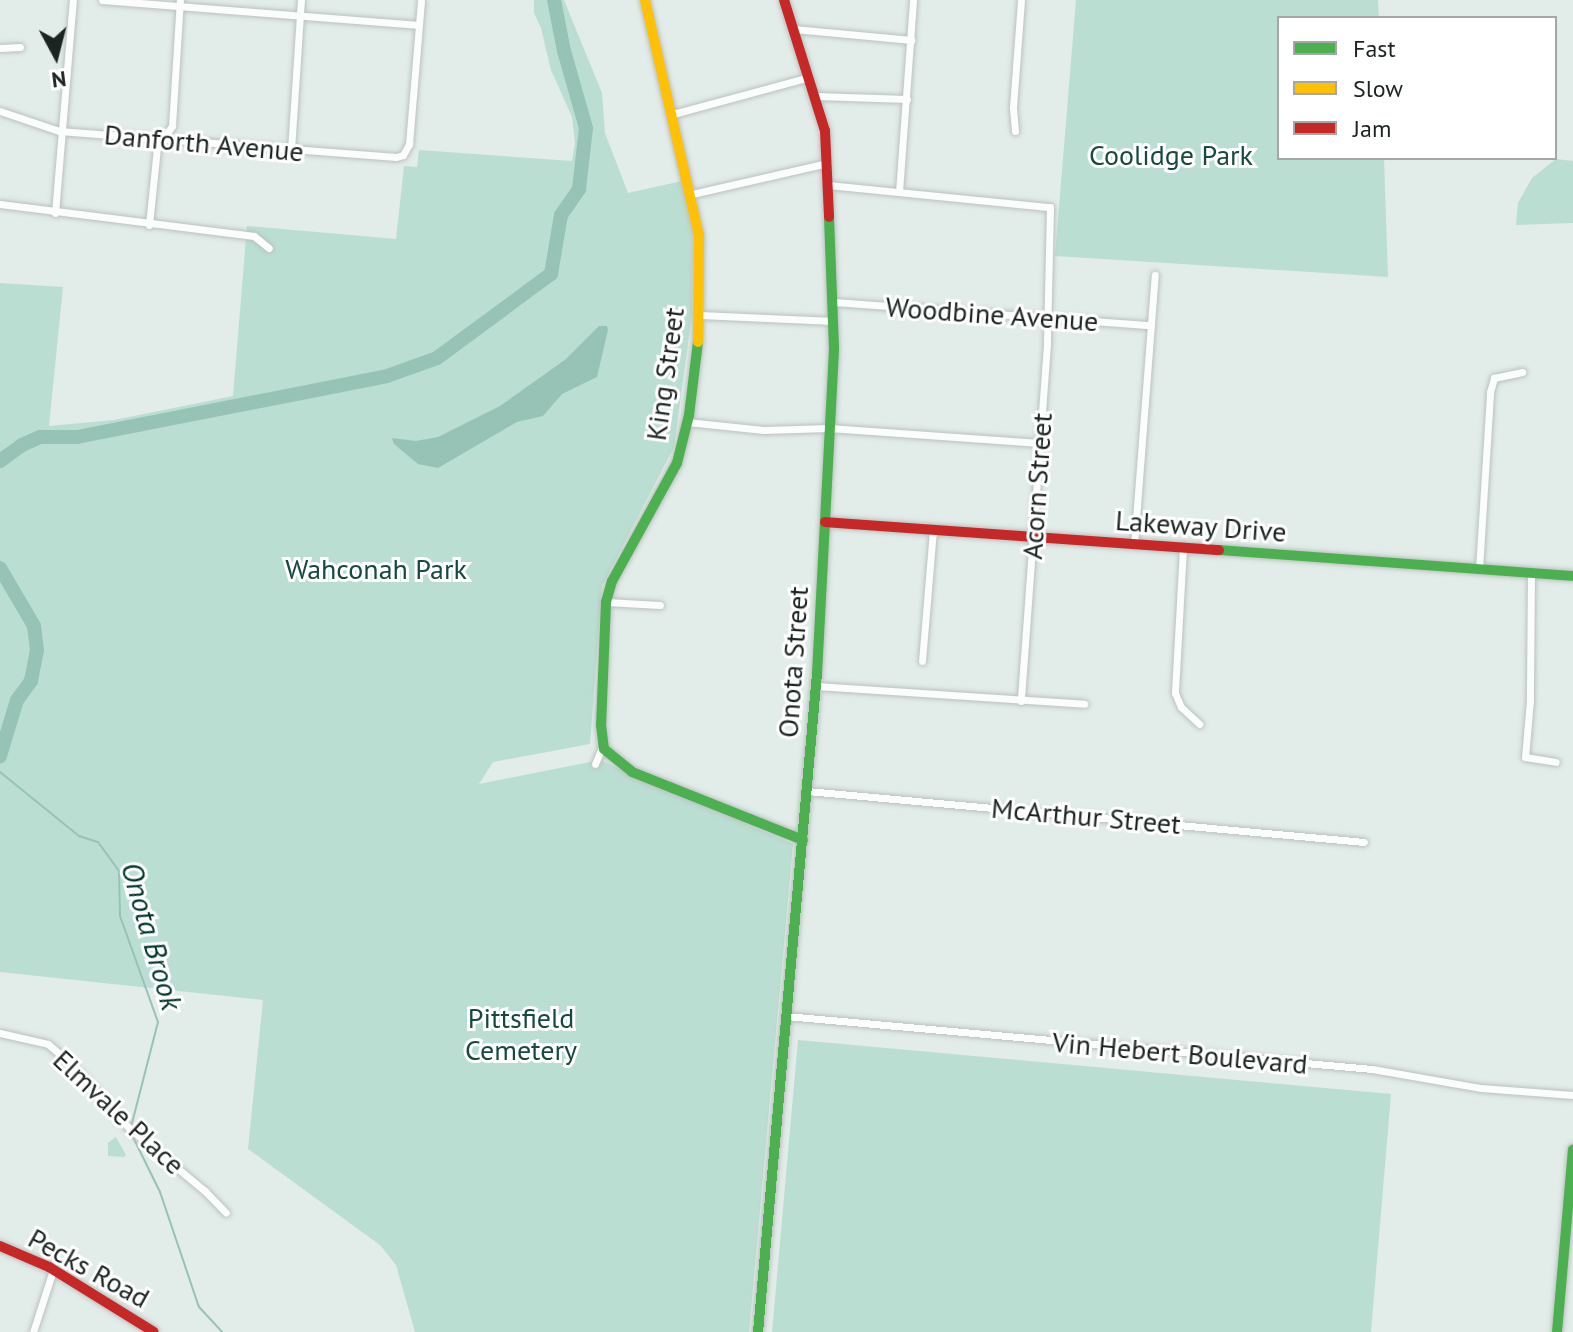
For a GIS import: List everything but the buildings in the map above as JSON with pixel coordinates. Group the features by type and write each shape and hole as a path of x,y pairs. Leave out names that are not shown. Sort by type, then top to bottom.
{"street":[{"path":"55,213 73,0"},
{"path":"102,0 180,3 419,25 421,0"},
{"path":"291,150 301,0"},
{"name":"King Street","path":"604,743 602,677 606,602 612,581 677,463 687,422 700,315 699,235 692,194 645,0"},
{"name":"Onota Street","path":"758,1332 816,686 834,321 825,131 784,0"},
{"path":"828,185 899,192 913,0"},
{"path":"1015,131 1013,107 1021,0"},
{"path":"149,225 157,148 167,138 172,126 180,3"},
{"name":"Danforth Avenue","path":"0,111 22,121 63,131 396,157 408,150 419,25"},
{"path":"794,29 911,40"},
{"path":"0,48 20,47"},
{"path":"673,114 809,77"},
{"path":"816,96 907,99"},
{"path":"692,194 827,163"},
{"name":"Acorn Street","path":"899,192 1050,207 1051,271 1021,701"},
{"path":"0,204 254,236 269,248"},
{"path":"1134,545 1155,275"},
{"name":"Woodbine Avenue","path":"834,302 1150,325"},
{"path":"700,315 834,321"},
{"path":"1479,569 1490,392 1494,378 1522,372"},
{"path":"687,422 764,430 829,428 1039,443"},
{"name":"Lakeway Drive","path":"825,522 1573,576"},
{"path":"922,661 933,530"},
{"path":"1183,548 1175,693 1181,707 1199,724"},
{"path":"1531,573 1530,700 1525,757 1556,762"},
{"path":"606,602 660,605"},
{"path":"816,686 1084,704"},
{"path":"595,764 604,743"},
{"path":"604,743 611,757 632,772 803,840"},
{"name":"McArthur Street","path":"807,791 1364,842"},
{"name":"Vin Hebert Boulevard","path":"786,1016 1372,1069 1481,1088 1573,1095"},
{"name":"Elmvale Place","path":"0,1033 48,1044 69,1062 131,1130 205,1191 226,1213"},
{"path":"1557,1332 1573,1150"},
{"name":"Pecks Road","path":"0,1246 53,1270 154,1332"},
{"path":"33,1332 53,1270"}],"green space":[{"path":"534,0 564,0 602,93 605,133 628,193 682,181 693,226 692,314 674,447 602,586 590,744 493,762 479,784 600,760 793,844 749,1332 415,1332 396,1265 380,1245 248,1149 263,1000 0,972 0,283 63,287 49,426 114,420 233,396 247,226 396,239 404,166 417,167 419,150 572,161 575,143 572,117 551,70 541,28 534,13"},
{"name":"Coolidge Park","path":"1076,0 1378,0 1379,16 1277,16 1277,160 1384,160 1388,277 1055,256"},
{"path":"1555,160 1573,161 1573,223 1516,225 1518,203 1532,178"},
{"path":"798,1040 1391,1094 1371,1332 772,1332"},
{"path":"116,1137 126,1155 124,1157 108,1156 108,1143"}],"shaded area":[{"path":"599,326 607,326 608,330 597,377 562,394 543,416 517,422 438,468 418,464 394,444 392,438 416,441 438,437 500,406 566,359"}],"waterway":[{"path":"0,461 22,445 40,437 77,437 387,376 437,358 551,274 561,215 579,189 586,128 564,51 554,0"},
{"path":"0,568 34,626 37,650 31,681 17,700 0,756"},
{"name":"Onota Brook","path":"0,772 79,836 98,842 119,871 120,916 158,1022 131,1127"},
{"name":"Onota Brook","path":"131,1133 160,1192 199,1307 222,1332"}],"traffic: fast":[{"path":"758,1332 817,674 834,348 829,217"},
{"path":"698,342 689,415 677,463 612,581 606,602 601,725 604,749 632,772 803,840"},
{"path":"1219,550 1573,576"},
{"path":"1557,1332 1573,1150"}],"traffic: slow":[{"path":"645,0 699,235 698,342"}],"traffic: jam":[{"path":"784,0 825,131 829,217"},
{"path":"825,522 1219,550"},
{"path":"0,1246 49,1267 154,1332"}],"park label":[{"name":"Wahconah Park","path":"376,569"},
{"name":"Pittsfield Cemetery","path":"521,1034"}]}
